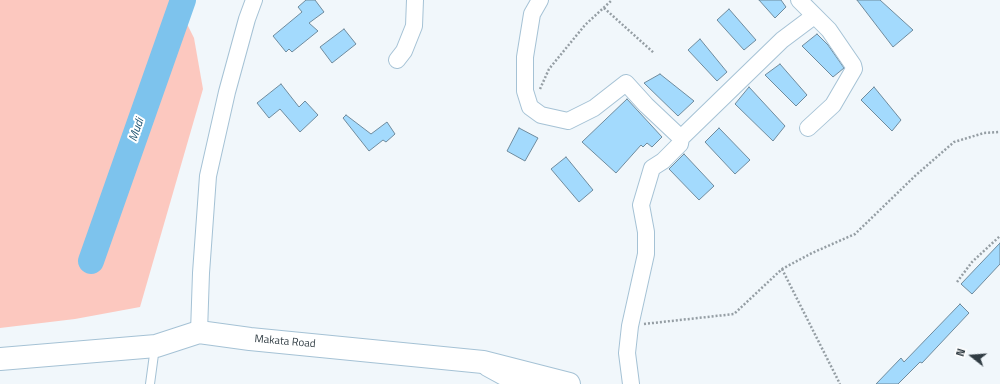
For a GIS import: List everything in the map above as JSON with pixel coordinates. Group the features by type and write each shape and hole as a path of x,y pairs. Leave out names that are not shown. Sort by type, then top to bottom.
{"main road":[{"name":"Makata Road","path":"0,360 156,346 200,332 250,339 483,362 560,383"},
{"path":"483,362 508,376 517,384"}],"street":[{"path":"200,332 201,273 208,176 227,92 247,19 254,0"},
{"path":"397,60 404,51 414,26 415,0"},
{"path":"540,0 532,14 525,57 525,91 531,108 540,115 568,121 594,108 626,83 646,105 681,138"},
{"path":"799,0 829,30 853,65 854,69 833,105 808,128"},
{"path":"631,384 626,353 630,326 646,254 646,232 641,205 652,168 663,161 680,144 681,138 782,40 814,16"}],"lane":[{"path":"150,384 156,346"}],"path":[{"path":"531,108 549,70 585,25 612,0"},
{"path":"604,8 654,53"},
{"path":"630,326 734,314 782,270 812,253 855,234 916,175 954,142 984,133 1000,132"},
{"path":"957,282 972,262 1000,236"},
{"path":"782,270 840,384"}],"shaded area":[{"path":"0,0 175,0 194,38 203,89 140,307 75,319 0,328"}],"building":[{"path":"306,0 315,0 324,12 309,23 318,31 292,52 289,49 286,52 273,36 302,12 298,7"},
{"path":"759,0 781,0 786,7 775,18"},
{"path":"857,0 880,0 913,30 893,47"},
{"path":"729,9 756,40 744,50 717,20"},
{"path":"344,29 356,44 332,63 320,47"},
{"path":"817,34 828,45 844,68 833,77 802,46"},
{"path":"700,39 727,72 717,81 688,50"},
{"path":"780,64 807,95 796,106 765,75"},
{"path":"660,74 694,101 678,116 644,83"},
{"path":"281,84 299,107 305,101 318,115 300,132 280,109 269,118 257,103"},
{"path":"749,87 785,126 773,141 735,104"},
{"path":"874,87 901,120 892,131 861,100"},
{"path":"627,99 662,137 652,147 647,143 643,147 641,145 616,173 582,142"},
{"path":"346,115 371,134 387,122 395,134 386,142 383,140 369,151 343,118"},
{"path":"519,128 538,138 525,161 507,151"},
{"path":"719,128 750,160 735,174 705,142"},
{"path":"684,154 714,186 699,200 669,169"},
{"path":"566,157 593,190 579,202 551,169"},
{"path":"1000,243 1000,264 972,294 961,284"},
{"path":"960,304 969,313 922,363 920,362 898,384 876,384 901,358 904,362"}],"waterway":[{"name":"Mudi","path":"91,261 183,0"}]}
